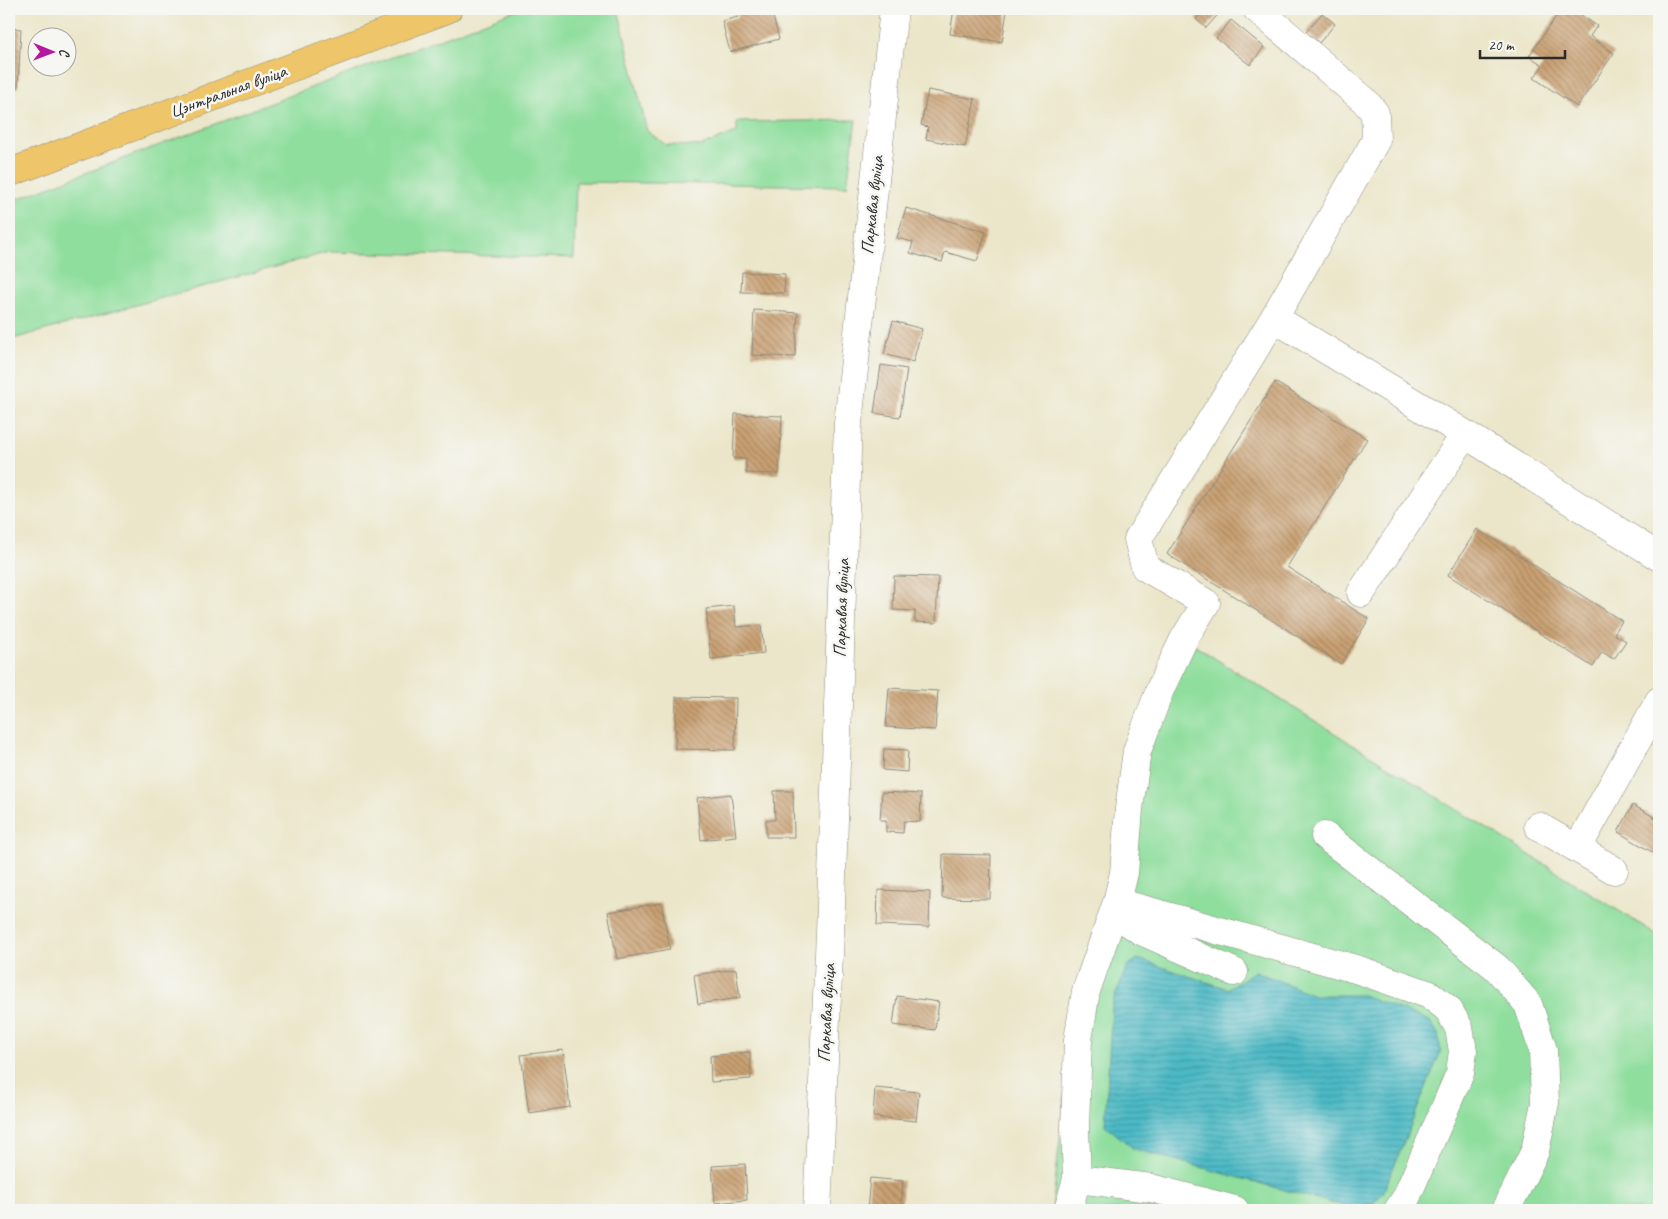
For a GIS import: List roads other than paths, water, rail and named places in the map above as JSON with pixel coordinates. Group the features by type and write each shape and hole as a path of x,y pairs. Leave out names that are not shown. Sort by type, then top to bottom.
{"main road":[{"name":"Цэнтральная вуліца","path":"9,173 448,9"}],"street":[{"name":"Паркавая вуліца","path":"817,1210 848,423 894,9"},
{"path":"1068,1210 1078,1179 1075,1128 1078,1040 1086,990 1117,902 1124,873 1129,809 1137,751 1161,687 1184,639 1206,603 1145,567 1138,540 1274,318 1376,140 1375,113 1364,100 1257,9"},
{"path":"1274,318 1465,434 1659,557"},
{"path":"1361,592 1465,434"},
{"path":"1577,849 1659,701"},
{"path":"1538,826 1614,870"},
{"path":"1325,836 1497,968 1528,1004 1543,1050 1544,1103 1535,1151 1506,1210"},
{"path":"1117,902 1125,920 1141,931 1234,972"},
{"path":"1117,902 1359,970 1430,996 1448,1009 1459,1028 1463,1051 1460,1073 1407,1196 1398,1210"},
{"path":"1078,1179 1151,1188 1235,1210"}],"water":[{"path":"1138,959 1228,989 1255,971 1314,995 1363,995 1430,1021 1438,1034 1441,1051 1383,1193 1370,1207 1350,1208 1134,1149 1105,1125 1112,1004 1127,966"}]}
